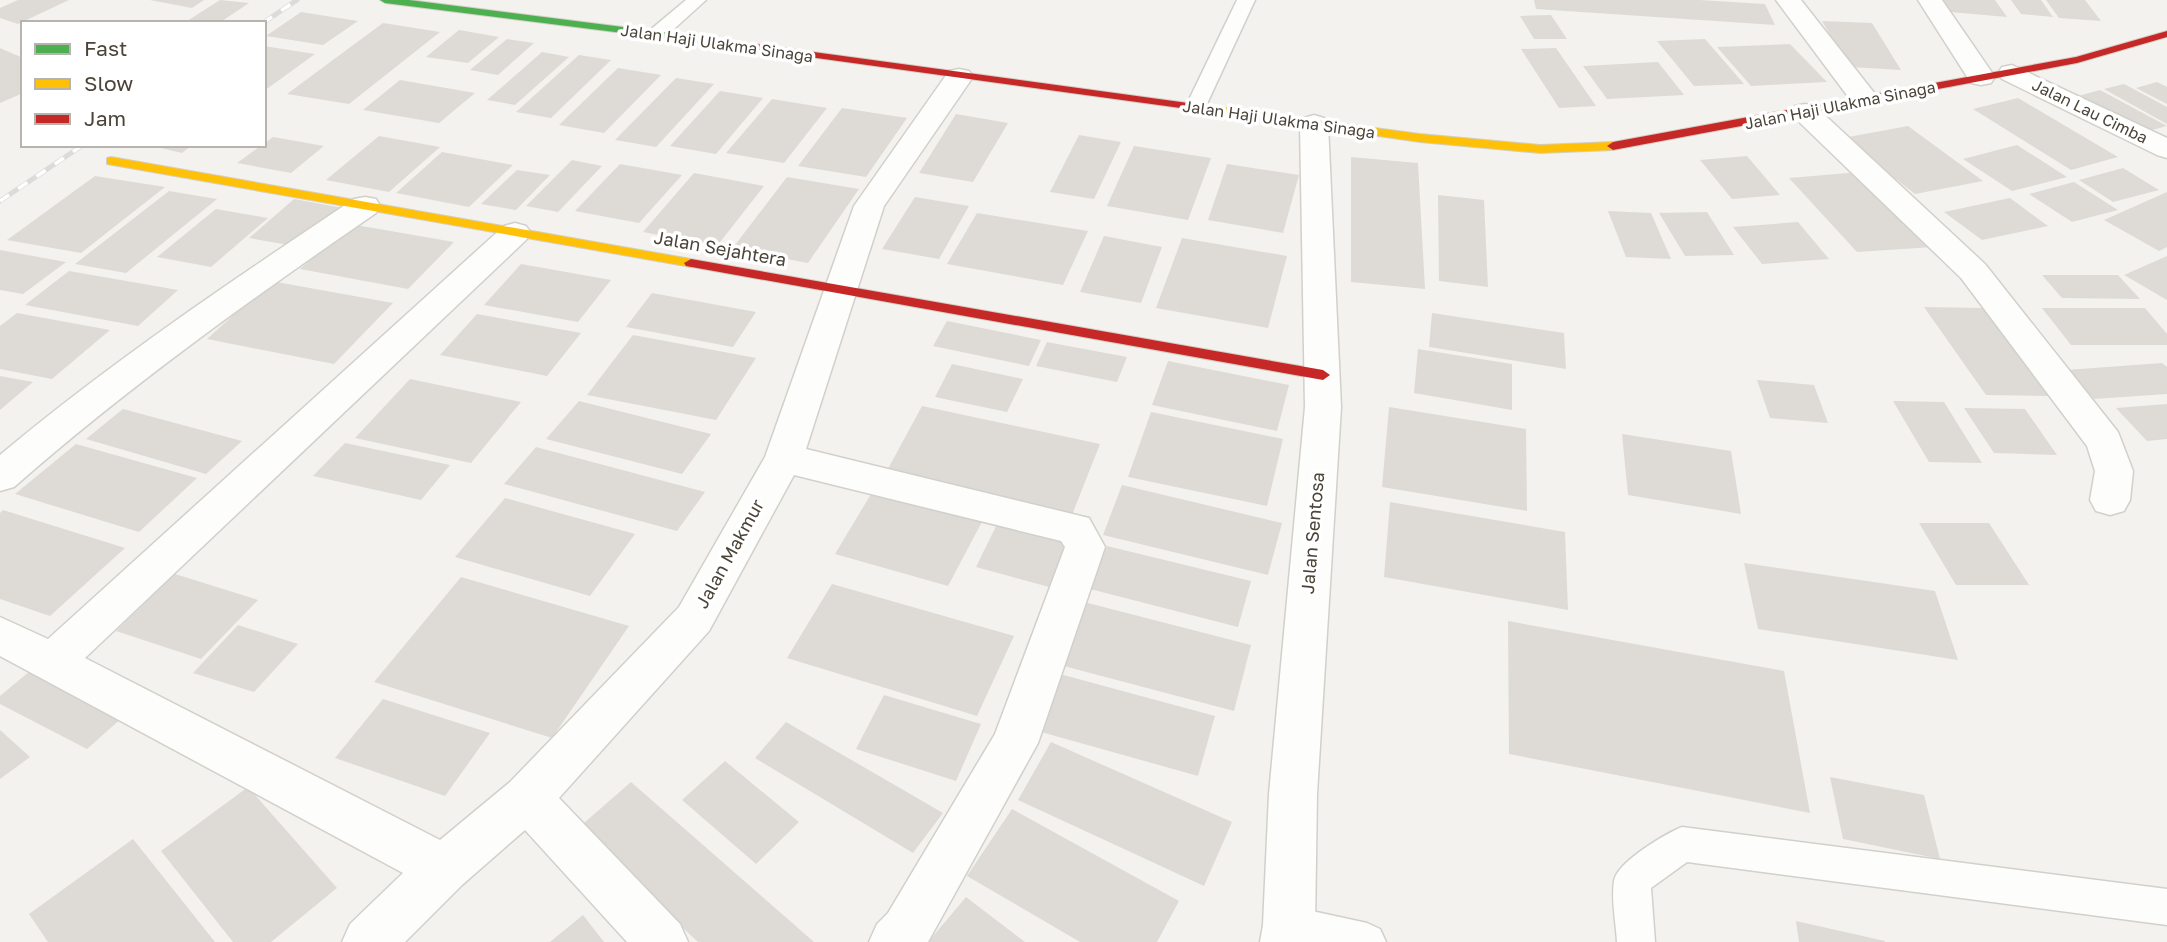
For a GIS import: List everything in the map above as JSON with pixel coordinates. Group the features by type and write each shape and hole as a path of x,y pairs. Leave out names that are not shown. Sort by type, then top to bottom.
{"main road":[{"name":"Jalan Haji Ulakma Sinaga","path":"385,0 657,34 1420,138 1540,149 1615,146 1805,112 2077,60 2167,34"},
{"name":"Jalan Sejahtera","path":"111,161 1323,375"}],"street":[{"path":"1788,0 1865,100"},
{"path":"1930,0 1981,77"},
{"name":"Jalan Lau Cimba","path":"2012,73 2167,149"},
{"name":"Jalan Makmur","path":"369,942 444,869 527,797 694,619 784,458 869,206 958,77"},
{"path":"1805,112 1973,271 2105,442 2114,471 2110,500"},
{"name":"Jalan Sentosa","path":"1287,934 1293,794 1323,407 1320,220 1314,124"},
{"path":"0,477 45,437 176,334 365,206"},
{"path":"52,662 515,233"},
{"path":"784,458 1075,529 1085,547 1015,743 906,931 895,942"},
{"path":"0,635 444,869"},
{"path":"527,797 662,942"}],"lane":[{"path":"657,34 697,0"},
{"path":"1195,108 1246,0"},
{"path":"1636,942 1632,880 1682,844 2167,907"},
{"path":"1287,934 1367,942"}],"building":[{"path":"18,0 69,0 18,24 0,18 0,8"},
{"path":"150,0 204,0 192,8"},
{"path":"220,0 249,3 222,21 187,21"},
{"path":"1534,0 1700,0 1765,4 1775,25 1536,9"},
{"path":"1942,0 1995,0 2007,17 1950,12"},
{"path":"2011,0 2041,0 2053,17 2021,14"},
{"path":"2046,0 2085,0 2101,21 2059,18"},
{"path":"301,12 358,21 323,45 266,36"},
{"path":"1551,15 1567,39 1534,39 1520,16"},
{"path":"1822,21 1872,23 1901,70 1849,67"},
{"path":"383,23 440,32 349,104 287,94"},
{"path":"459,30 499,37 468,63 426,57"},
{"path":"507,39 534,43 498,75 470,70"},
{"path":"1705,39 1744,84 1694,86 1657,41"},
{"path":"1790,44 1827,82 1751,86 1717,47"},
{"path":"266,46 315,54 266,90"},
{"path":"0,48 21,57 21,94 0,103"},
{"path":"1556,48 1596,106 1559,108 1521,49"},
{"path":"542,52 569,57 515,105 487,100"},
{"path":"579,55 611,60 551,118 516,112"},
{"path":"1658,62 1684,95 1607,99 1583,66"},
{"path":"618,68 661,75 604,133 559,125"},
{"path":"676,78 714,84 656,147 615,140"},
{"path":"400,80 475,93 439,123 363,110"},
{"path":"2157,82 2167,87 2167,104 2136,88"},
{"path":"2124,84 2167,107 2167,124 2104,89"},
{"path":"2100,90 2167,126 2141,133 2075,97"},
{"path":"720,91 763,98 716,154 670,146"},
{"path":"2018,98 2118,157 2071,170 1973,109"},
{"path":"772,99 827,108 784,163 726,153"},
{"path":"842,108 907,118 866,177 798,166"},
{"path":"956,114 1008,123 973,182 919,173"},
{"path":"1908,126 1983,181 1915,194 1843,138"},
{"path":"1079,135 1121,142 1094,199 1050,192"},
{"path":"379,136 440,147 389,192 326,180"},
{"path":"273,137 324,146 291,173 237,163 259,147 266,147 266,142"},
{"path":"2017,145 2067,177 2012,191 1963,159"},
{"path":"1134,146 1211,158 1188,220 1107,206"},
{"path":"156,147 190,147 182,153"},
{"path":"442,152 513,165 469,207 396,193"},
{"path":"1747,156 1780,195 1732,199 1700,160"},
{"path":"1351,157 1418,163 1425,289 1351,282"},
{"path":"572,160 602,166 558,212 526,206"},
{"path":"620,164 682,175 639,223 575,211"},
{"path":"1227,164 1299,175 1283,233 1208,220"},
{"path":"2123,168 2159,190 2113,202 2079,180"},
{"path":"517,170 550,175 516,210 481,204"},
{"path":"1860,172 1933,247 1857,252 1789,178"},
{"path":"694,173 764,186 717,246 643,232"},
{"path":"95,176 165,187 81,253 7,240"},
{"path":"787,177 859,189 808,263 732,249"},
{"path":"2074,182 2118,210 2072,222 2029,194"},
{"path":"169,191 217,199 126,273 75,264"},
{"path":"2167,192 2167,247 2159,251 2104,220"},
{"path":"1438,195 1484,200 1488,287 1439,281"},
{"path":"915,197 969,206 939,259 882,249"},
{"path":"2010,198 2048,226 1982,240 1944,212"},
{"path":"294,199 343,208 300,247 249,238"},
{"path":"216,209 268,218 211,267 157,257"},
{"path":"1608,211 1651,213 1671,259 1626,257"},
{"path":"1707,212 1734,255 1685,256 1659,213"},
{"path":"977,213 1088,231 1063,285 947,264"},
{"path":"1798,222 1829,259 1762,264 1733,227"},
{"path":"350,224 454,242 408,289 300,269"},
{"path":"1104,236 1162,247 1141,303 1080,292"},
{"path":"1182,238 1287,256 1268,328 1156,308"},
{"path":"0,250 66,262 23,294 0,290"},
{"path":"2167,256 2167,300 2124,275"},
{"path":"521,264 611,280 578,322 484,305"},
{"path":"69,271 178,290 138,326 25,305"},
{"path":"2042,275 2118,275 2140,299 2062,298"},
{"path":"271,281 393,303 334,364 207,339"},
{"path":"652,293 756,312 733,347 626,327"},
{"path":"1924,307 1983,308 2048,396 1986,395"},
{"path":"2042,308 2145,308 2167,334 2167,345 2071,345"},
{"path":"17,313 110,330 52,379 0,369 0,326"},
{"path":"1432,313 1564,333 1566,369 1429,347"},
{"path":"477,314 581,333 547,376 440,355"},
{"path":"947,321 1041,340 1029,366 933,346"},
{"path":"633,335 756,358 716,420 587,395"},
{"path":"1047,342 1127,357 1117,382 1036,366"},
{"path":"1418,349 1512,364 1512,410 1414,393"},
{"path":"1168,361 1289,385 1277,431 1152,405"},
{"path":"2162,363 2167,367 2167,394 2094,399 2066,370"},
{"path":"952,364 1023,379 1007,412 935,397"},
{"path":"0,376 33,382 0,410"},
{"path":"410,379 521,402 471,463 355,438"},
{"path":"1757,380 1814,385 1828,423 1770,418"},
{"path":"579,401 711,434 682,474 546,439"},
{"path":"1893,401 1944,402 1982,463 1929,462"},
{"path":"2167,404 2167,439 2147,441 2116,408"},
{"path":"922,406 1100,444 1070,520 883,478"},
{"path":"1389,407 1526,429 1527,511 1382,487"},
{"path":"1964,408 2025,409 2057,455 1994,453"},
{"path":"123,409 242,441 206,474 86,439"},
{"path":"1151,412 1283,439 1267,506 1128,477"},
{"path":"1622,434 1731,451 1741,514 1628,495"},
{"path":"345,443 450,465 421,500 313,476"},
{"path":"76,444 197,478 139,532 15,494"},
{"path":"536,447 705,492 677,531 504,484"},
{"path":"1122,485 1282,523 1268,575 1103,535"},
{"path":"874,489 984,518 948,586 835,554"},
{"path":"505,498 635,534 590,596 455,557"},
{"path":"1390,502 1565,532 1568,610 1384,577"},
{"path":"3,510 125,548 50,616 0,599 0,513"},
{"path":"1000,518 1071,537 1049,587 976,567"},
{"path":"1919,523 1989,523 2029,585 1956,585"},
{"path":"1107,546 1251,581 1238,627 1090,589"},
{"path":"1744,563 1935,591 1958,660 1758,629"},
{"path":"175,574 258,600 201,659 116,631"},
{"path":"461,577 629,626 552,738 374,682"},
{"path":"832,584 1014,636 977,716 787,658"},
{"path":"1084,602 1251,645 1234,711 1060,665"},
{"path":"1508,621 1784,671 1810,813 1509,754"},
{"path":"238,625 298,644 254,692 193,673"},
{"path":"42,661 133,708 87,749 0,704 0,696"},
{"path":"1056,673 1215,716 1198,776 1034,730"},
{"path":"884,695 981,724 956,781 856,749"},
{"path":"383,699 490,733 445,796 335,758"},
{"path":"786,722 943,813 913,853 755,758"},
{"path":"0,730 30,757 0,779"},
{"path":"1051,742 1232,822 1204,886 1018,800"},
{"path":"725,761 799,822 756,864 682,800"},
{"path":"1830,777 1924,795 1940,859 1843,839"},
{"path":"631,782 814,942 698,942 577,829"},
{"path":"248,787 337,888 271,942 233,942 161,851"},
{"path":"1012,809 1179,901 1157,942 1080,942 967,876"},
{"path":"133,839 215,942 48,942 29,914"},
{"path":"966,897 1025,942 928,942"},
{"path":"583,915 604,942 550,942"},
{"path":"1796,921 1885,941 1885,942 1799,942"}],"railway":[{"path":"266,21 297,0"},
{"path":"0,201 80,147"}],"traffic: fast":[{"path":"385,0 726,43"}],"traffic: slow":[{"path":"1188,106 1420,138 1540,149 1613,146"},
{"path":"111,161 691,263"}],"traffic: jam":[{"path":"1613,146 2077,60 2167,34"},
{"path":"726,43 1188,106"},
{"path":"691,263 1323,375"}]}
